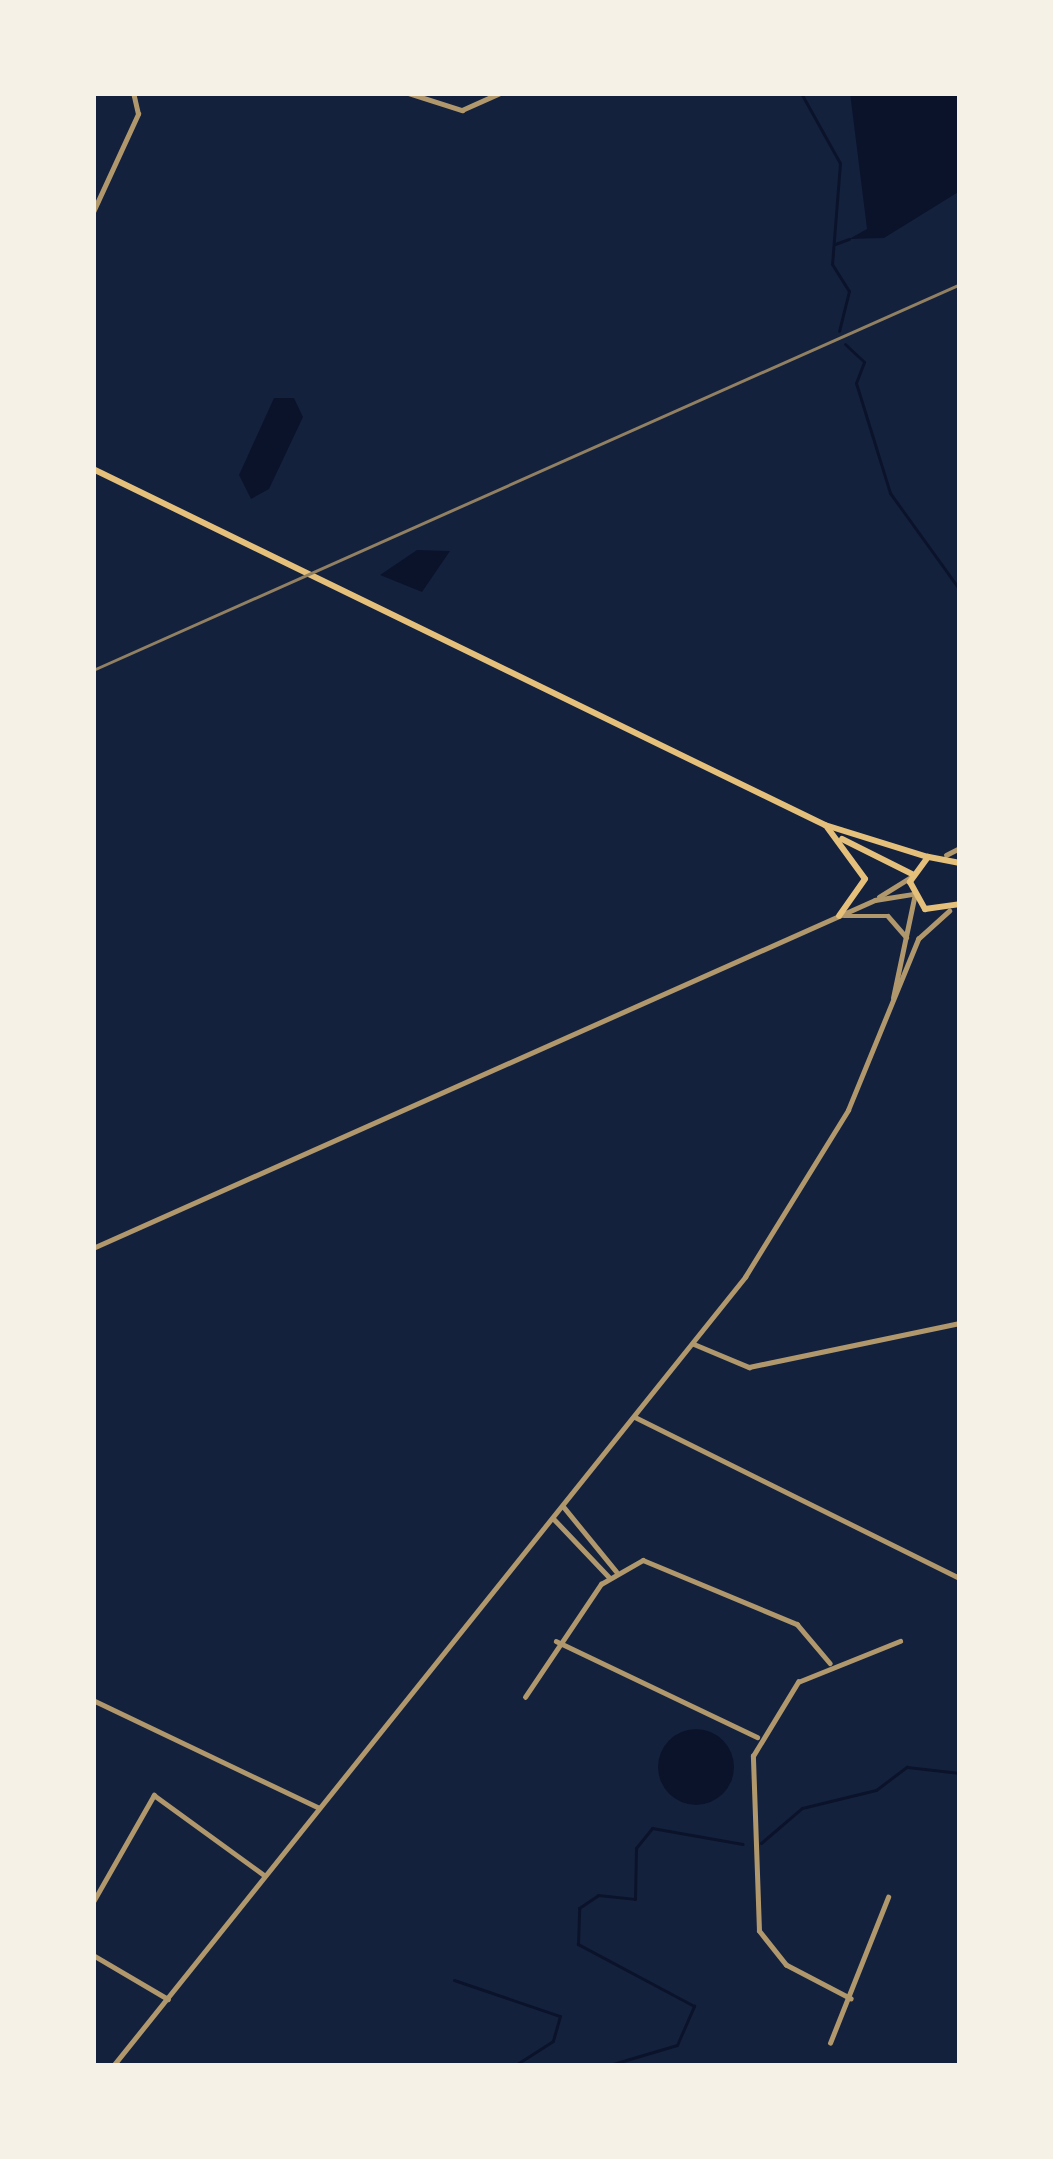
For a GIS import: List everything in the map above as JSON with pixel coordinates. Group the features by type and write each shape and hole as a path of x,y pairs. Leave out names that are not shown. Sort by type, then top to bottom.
{"main road":[{"path":"93,469 825,825 928,857 946,855 960,863"},
{"path":"825,825 865,879 839,916"},
{"path":"838,837 911,875"},
{"path":"928,857 911,875 913,896 956,908"}],"street":[{"path":"93,212 138,114 133,93"},
{"path":"408,93 452,110 500,93"},
{"path":"946,855 960,848"},
{"path":"93,1248 839,916 911,875"},
{"path":"874,900 913,896 883,1033"},
{"path":"113,2066 694,1344 813,1174 883,1033 918,939 956,908"},
{"path":"839,916 889,916 907,940"},
{"path":"694,1344 749,1367 960,1323"},
{"path":"634,1417 960,1577"},
{"path":"563,1506 616,1571"},
{"path":"553,1518 609,1577"},
{"path":"525,1697 556,1641 609,1577 659,1560 808,1630 830,1663"},
{"path":"556,1641 759,1738"},
{"path":"851,1999 786,1965 759,1931 759,1738 781,1698 830,1663 900,1641"},
{"path":"93,1700 320,1808"},
{"path":"93,1902 154,1795 266,1876"},
{"path":"830,2043 888,1897"},
{"path":"93,1955 168,1999"}],"water":[{"path":"850,93 960,93 960,191 884,238 849,239 867,229"},
{"path":"274,398 294,398 303,417 269,489 251,499 239,475"},
{"path":"417,550 450,551 422,592 380,575"},
{"path":"696,1729 723,1740 734,1767 723,1794 696,1805 669,1794 658,1767 669,1740"}],"waterway":[{"path":"801,93 840,163 832,264 849,291 839,331"},
{"path":"835,244 849,239"},
{"path":"845,344 864,362 856,383 890,493 960,590"},
{"path":"761,1843 802,1808 876,1790 907,1767 960,1773"},
{"path":"606,2066 677,2045 694,2006 578,1944 579,1908 598,1895 635,1899 636,1848 652,1828 743,1844"},
{"path":"454,1980 560,2016 553,2041 514,2066"}],"railway":[{"path":"93,670 960,284"}]}
